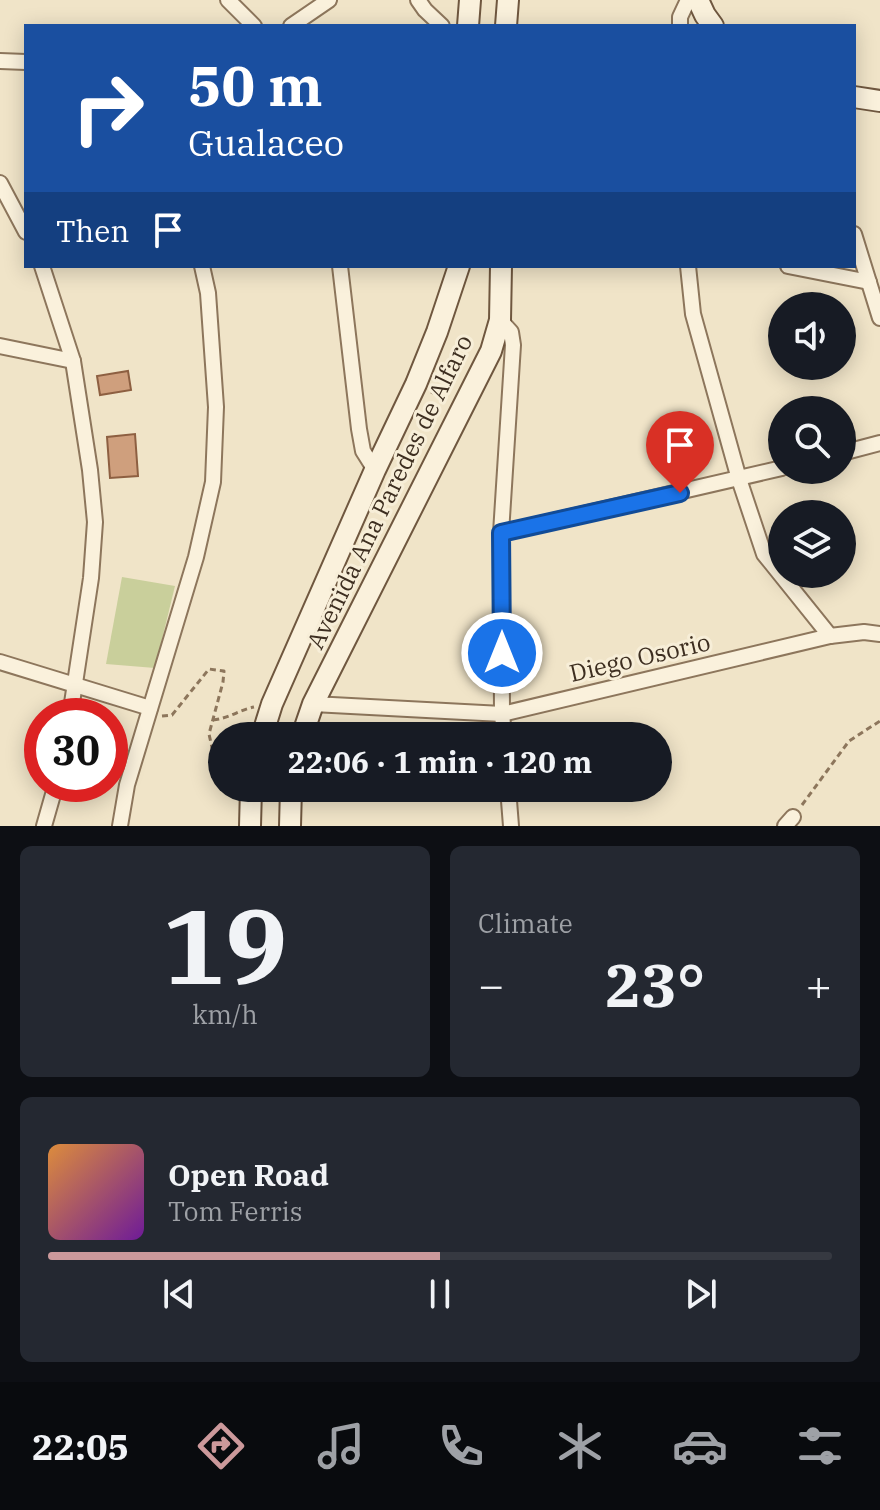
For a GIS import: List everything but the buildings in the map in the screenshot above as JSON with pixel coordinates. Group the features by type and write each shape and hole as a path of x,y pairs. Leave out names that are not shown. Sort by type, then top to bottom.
{"main road":[{"path":"468,24 470,0"},
{"path":"506,24 508,0"},
{"path":"698,0 712,24"},
{"path":"856,97 880,101"},
{"name":"Avenida Ana Paredes de Alfaro","path":"267,722 375,470 416,384 458,268"},
{"name":"Avenida Ana Paredes de Alfaro","path":"307,722 313,704 491,351 500,320 501,268"},
{"path":"250,826 251,802"},
{"path":"290,826 291,802"}],"street":[{"path":"228,0 252,24"},
{"path":"294,24 329,0"},
{"path":"418,0 440,24"},
{"path":"680,24 688,0"},
{"path":"0,61 24,62"},
{"path":"0,183 24,228"},
{"path":"856,240 880,318"},
{"path":"43,268 73,361 95,522 91,578 74,698"},
{"path":"120,826 127,785 196,557 213,482 216,407 208,293 202,268"},
{"path":"340,268 359,429 363,451 375,470"},
{"path":"688,268 693,314 739,479 764,554 830,636"},
{"path":"798,268 869,282"},
{"path":"500,320 511,332 513,345 501,533 503,722"},
{"path":"0,346 73,361"},
{"path":"856,449 880,443"},
{"path":"501,533 768,472"},
{"name":"Diego Osorio","path":"313,704 502,714 830,636 864,632 880,634"},
{"path":"0,662 148,713"},
{"path":"44,826 51,802"},
{"path":"509,802 511,826"}],"path":[{"path":"416,384 464,407"},
{"path":"148,713 172,715 209,669 224,671 213,720 227,718 246,708 271,709"},
{"path":"789,822 849,741 880,721"}],"green space":[{"path":"122,577 175,586 155,668 106,664"}],"route":[{"path":"502,653 501,533 680,493"}]}
